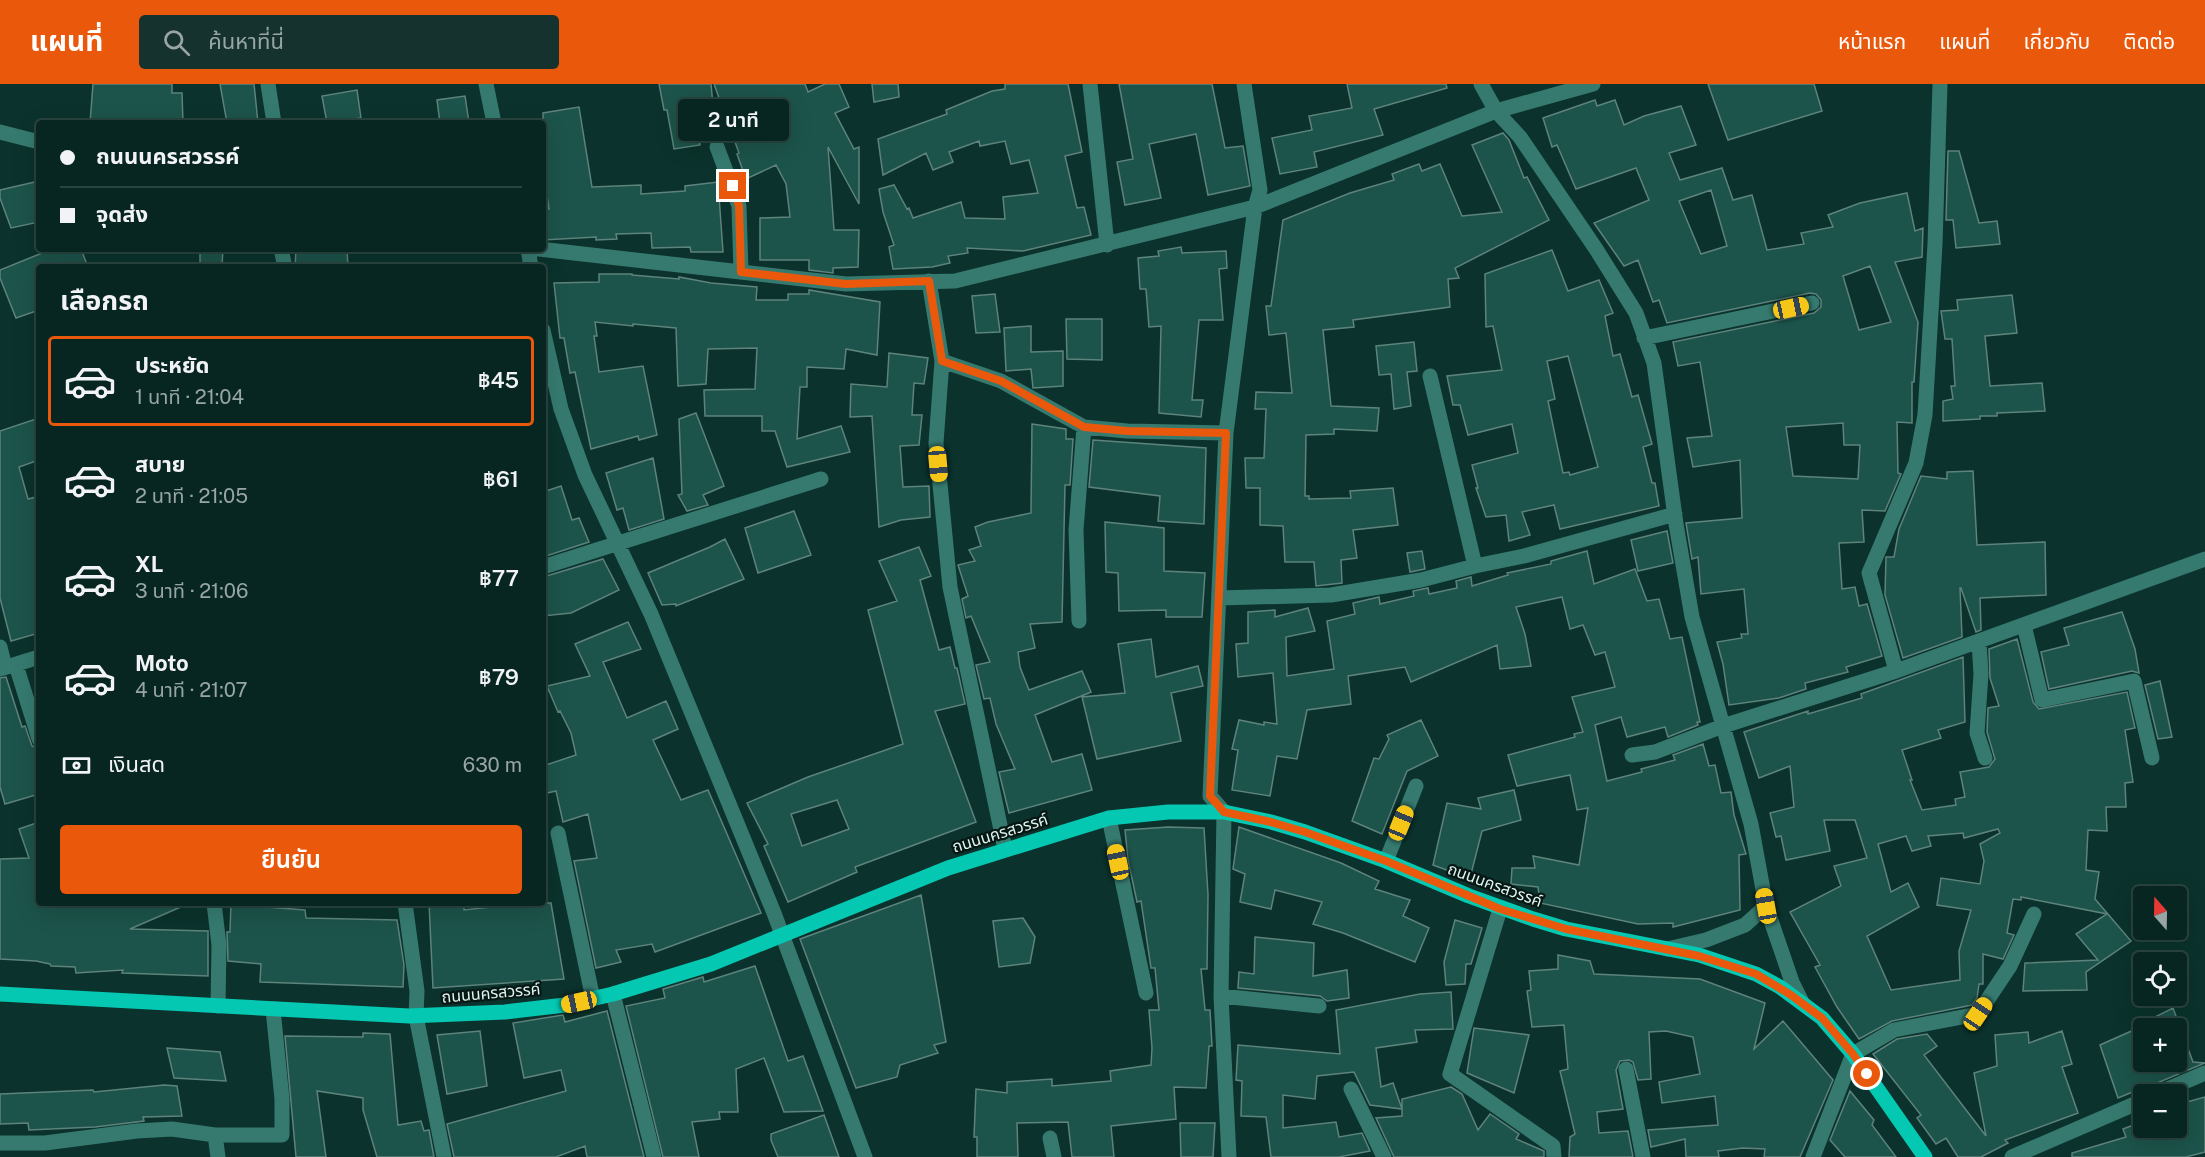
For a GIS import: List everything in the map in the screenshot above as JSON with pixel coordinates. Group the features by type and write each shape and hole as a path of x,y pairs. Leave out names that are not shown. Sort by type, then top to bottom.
{"main road":[{"name":"ถนนนครสวรรค์","path":"0,994 416,1016 506,1012 565,1005 613,994 711,964 948,868 1109,818 1168,812 1224,812 1305,832 1386,861 1500,909 1566,929 1708,958 1756,974 1802,1002 1822,1018 1853,1054 1924,1157"}],"street":[{"path":"268,84 274,120"},
{"path":"486,84 493,120"},
{"path":"1090,84 1107,245"},
{"path":"1229,1157 1221,996 1224,812 1210,796 1226,433 1255,207 1260,190 1244,84"},
{"path":"1481,84 1496,111 1520,136 1636,313 1654,363 1692,617 1751,824 1766,906 1788,972 1802,1002"},
{"path":"546,250 846,284 955,280 1107,245 1255,207 1496,111 1593,84"},
{"path":"1896,671 1869,573 1916,463 1925,415 1935,244 1940,84"},
{"path":"0,132 36,141"},
{"path":"717,147 739,206 741,272"},
{"path":"929,281 942,361 936,443 950,587 1005,849"},
{"path":"1644,338 1812,303"},
{"path":"546,343 561,409 585,474 651,614 774,913 865,1157"},
{"path":"942,361 1001,381 1084,427 1127,431 1226,433"},
{"path":"1430,375 1475,566"},
{"path":"1079,621 1076,530 1084,427"},
{"path":"546,566 821,479"},
{"path":"1219,598 1331,595 1421,580 1524,556 1675,514"},
{"path":"1632,755 1655,752 1724,726 1896,671 2205,559"},
{"path":"2024,625 2042,700 2134,681 2152,758"},
{"path":"1979,642 1981,674 1977,733 1985,758"},
{"path":"0,647 36,732"},
{"path":"7,667 36,658"},
{"path":"1386,861 1416,786"},
{"path":"1109,818 1146,993"},
{"path":"558,833 593,999"},
{"path":"214,906 219,945 218,1006"},
{"path":"405,906 417,991 416,1016 444,1157"},
{"path":"1667,950 1706,940 1745,925 1766,906"},
{"path":"1500,909 1450,1074 1553,1146 1554,1157"},
{"path":"1813,1157 1853,1054 1894,1030 1978,1014 2010,966 2034,914"},
{"path":"613,994 654,1157"},
{"path":"1221,996 1319,1006"},
{"path":"0,1143 44,1150 137,1131 172,1129 215,1135 282,1135 282,1099 273,1010"},
{"path":"1626,1069 1643,1157"},
{"path":"2180,1084 2205,1073"},
{"path":"1351,1089 1384,1157"},
{"path":"2012,1157 2133,1105"},
{"path":"215,1135 218,1157"},
{"path":"1050,1138 1054,1157"}],"building":[{"path":"93,84 172,84 172,93 182,93 183,120 90,120"},
{"path":"220,84 254,84 258,120 226,120"},
{"path":"659,84 711,84 714,116 695,119 700,145 674,149 667,110 664,110"},
{"path":"714,84 805,84 808,92 825,84 839,84 849,107 835,113 854,149 859,147 859,204 828,147 834,230 859,230 858,267 833,268 833,273 809,270 809,260 760,260 760,218 790,217 786,184 776,165 746,179"},
{"path":"872,84 898,84 899,97 874,102"},
{"path":"1005,84 1068,84 1082,152 1065,156 1077,208 1084,207 1091,235 1023,251 967,248 968,253 948,256 950,263 932,267 893,269 889,247 894,245 883,212 879,189 894,185 913,218 961,202 965,218 1005,219 1003,197 1038,193 1029,160 1011,164 1005,141 980,146 979,141 949,152 953,162 933,170 926,153 883,175 878,139 947,114 946,110 992,91 1005,89"},
{"path":"1119,84 1212,84 1225,148 1243,146 1250,186 1208,195 1196,134 1149,144 1161,198 1125,205 1117,162 1133,159"},
{"path":"1347,84 1446,84 1447,88 1374,109 1383,135 1314,152 1317,167 1280,174 1272,138 1312,130 1309,116 1352,108"},
{"path":"1708,84 1814,84 1822,111 1728,140"},
{"path":"357,90 361,118 326,120 322,96"},
{"path":"465,96 469,120 440,120 437,100"},
{"path":"1595,100 1597,106 1615,100 1624,125 1644,116 1681,106 1696,145 1669,153 1680,180 1722,168 1733,200 1752,195 1767,250 1804,244 1801,233 1833,227 1828,215 1860,203 1907,193 1915,231 1923,228 1922,257 1895,262 1918,322 1914,382 1912,382 1912,423 1897,422 1898,473 1901,474 1885,511 1862,510 1864,542 1839,543 1842,589 1855,587 1859,606 1867,604 1882,656 1846,667 1848,672 1805,683 1806,689 1779,698 1729,705 1717,642 1742,638 1741,634 1748,634 1744,589 1701,594 1698,557 1692,559 1686,523 1742,518 1740,460 1693,467 1687,438 1712,436 1700,362 1678,366 1673,342 1814,313 1821,307 1821,300 1816,294 1810,293 1667,323 1659,300 1653,302 1638,260 1624,266 1594,223 1649,200 1636,168 1576,189 1557,145 1552,147 1543,118","holes":["1711,190 1727,246 1701,254 1679,201","1870,266 1891,322 1859,330 1843,276","1843,423 1844,445 1860,445 1858,479 1793,476 1786,427"]},
{"path":"579,107 592,187 641,185 641,194 685,191 685,186 718,182 723,252 691,252 690,247 652,248 651,233 616,234 617,239 596,240 596,237 546,240 546,209 549,209 546,188 546,120 543,120 543,113"},
{"path":"1503,133 1509,140 1524,178 1527,177 1549,220 1455,268 1459,278 1448,279 1450,307 1353,320 1354,327 1323,330 1331,406 1379,408 1377,431 1334,429 1334,434 1306,435 1305,496 1309,496 1309,499 1351,498 1350,491 1393,488 1398,525 1353,530 1357,558 1341,560 1342,583 1316,586 1314,562 1285,562 1283,526 1260,525 1260,488 1246,488 1245,458 1264,458 1266,409 1255,409 1256,392 1292,393 1286,333 1269,335 1266,306 1271,306 1283,220 1350,193 1394,180 1392,174 1419,164 1422,171 1440,164 1462,216 1502,212 1472,145"},
{"path":"1948,151 1959,151 1979,223 1997,221 2000,244 1956,248 1953,220 1946,220"},
{"path":"36,182 36,223 11,228 0,198 0,190"},
{"path":"1181,247 1182,253 1226,251 1227,268 1219,269 1223,320 1199,320 1192,400 1203,400 1201,417 1159,413 1161,326 1149,327 1146,289 1140,289 1138,258 1159,256 1158,251"},
{"path":"1552,250 1568,291 1599,280 1613,313 1605,316 1613,356 1620,354 1632,397 1638,395 1652,444 1643,447 1652,483 1655,483 1659,506 1560,529 1554,505 1522,512 1530,535 1509,541 1506,515 1486,517 1476,488 1478,488 1472,465 1518,453 1512,424 1468,435 1460,405 1453,405 1447,376 1502,370 1493,326 1486,327 1485,274","holes":["1568,356 1598,467 1570,475 1569,472 1563,473 1548,401 1555,399 1547,361"]},
{"path":"45,252 82,252 87,264 36,264 36,311 16,318 0,278 0,270"},
{"path":"200,252 223,252 222,264 200,264"},
{"path":"296,252 347,252 348,264 295,264"},
{"path":"599,274 632,274 679,279 679,277 711,283 757,287 756,300 788,300 788,294 809,294 809,290 880,302 877,355 846,349 844,369 807,367 807,387 800,387 797,439 841,426 850,452 787,467 775,431 762,431 762,416 705,416 704,390 755,389 757,348 708,349 706,384 678,386 676,328 595,322 597,336 594,336 599,372 643,366 657,435 639,440 638,436 591,449 575,372 570,373 564,338 560,338 554,283 599,282"},
{"path":"995,294 1000,332 976,333 972,296"},
{"path":"2012,295 2017,333 1985,336 1990,386 2042,383 2045,411 1997,413 1997,416 1980,416 1980,419 1943,421 1943,401 1953,399 1951,386 1955,386 1952,339 1945,339 1941,311 1958,310 1957,300"},
{"path":"1066,319 1102,319 1102,360 1067,359"},
{"path":"1031,326 1031,352 1063,351 1063,386 1033,388 1031,369 1006,371 1004,328"},
{"path":"1414,342 1417,371 1407,372 1411,406 1394,409 1391,374 1379,375 1376,346"},
{"path":"889,353 928,358 924,384 914,383 912,415 922,415 919,445 900,446 903,487 929,486 930,517 901,520 879,527 872,416 850,417 851,384 887,387"},
{"path":"696,413 724,486 703,495 708,505 687,511 678,495 682,494 679,419"},
{"path":"36,419 36,461 19,467 28,499 36,497 36,634 11,641 0,598 0,431"},
{"path":"1032,424 1066,429 1066,439 1073,439 1070,485 1065,485 1062,622 1030,624 1035,648 1018,652 1020,667 1029,690 1082,671 1091,692 1035,715 1052,762 1082,754 1092,790 1009,813 999,772 1015,769 996,724 990,698 984,699 976,665 990,662 971,616 966,618 962,599 968,596 958,565 975,561 969,550 981,546 975,527 1031,513"},
{"path":"1093,440 1206,448 1204,524 1158,521 1160,496 1089,487"},
{"path":"653,458 664,519 629,530 623,508 617,510 606,473"},
{"path":"1973,471 1977,545 2045,542 2046,595 1980,598 1981,630 1976,632 1960,588 1962,637 1903,658 1885,595 1886,557 1894,557 1899,529 1921,476 1947,479 1947,472"},
{"path":"561,486 572,520 579,518 589,542 546,556 546,491"},
{"path":"794,511 811,555 758,573 745,528"},
{"path":"1105,522 1164,528 1164,571 1205,573 1202,617 1166,617 1166,610 1119,611 1118,573 1106,572"},
{"path":"1667,531 1673,563 1638,571 1631,540"},
{"path":"725,539 744,579 676,606 676,604 662,605 648,573"},
{"path":"919,547 931,576 920,580 939,650 950,647 965,704 935,711 976,822 855,867 857,872 788,902 764,846 768,844 747,803 808,777 903,744 868,610 897,601 879,561","holes":["837,800 849,829 802,846 791,814"]},
{"path":"1422,551 1425,569 1410,572 1407,553"},
{"path":"1587,551 1594,584 1635,569 1647,601 1659,599 1670,639 1682,637 1700,722 1697,722 1698,725 1668,737 1665,727 1627,737 1621,717 1595,725 1607,781 1675,760 1673,755 1703,744 1709,766 1715,765 1721,793 1731,792 1734,815 1746,854 1739,855 1740,910 1673,927 1673,923 1638,924 1540,903 1538,887 1511,884 1512,868 1535,868 1533,856 1579,865 1588,808 1577,810 1570,775 1517,786 1508,755 1575,737 1574,734 1583,732 1572,697 1615,687 1605,652 1595,655 1583,625 1570,629 1562,597 1516,607 1525,634 1531,666 1500,669 1497,645 1411,682 1405,667 1348,676 1351,704 1307,710 1297,759 1277,756 1270,796 1232,790 1238,750 1232,749 1239,720 1264,725 1264,722 1277,724 1273,673 1238,677 1236,644 1248,643 1248,612 1275,610 1275,617 1308,608 1315,631 1286,637 1287,676 1334,669 1327,621 1355,614 1353,603 1379,597 1380,604 1414,596 1413,591 1428,588 1429,594 1457,588 1456,581 1471,577 1472,586 1508,575 1507,573 1551,564 1551,561"},
{"path":"603,559 619,590 571,613 546,616 546,576"},
{"path":"2122,612 2135,649 2139,673 2132,671 2049,689 2041,652 2069,645 2064,628"},
{"path":"628,622 641,649 603,662 627,718 666,701 678,729 653,740 681,800 708,790 761,913 655,952 652,944 616,950 621,962 596,968 574,861 597,858 588,814 563,822 556,791 546,793 546,765 576,755 571,733 560,711 558,712 547,686 590,676 575,644"},
{"path":"1151,639 1156,677 1198,666 1203,686 1171,693 1181,741 1097,759 1082,697 1125,693 1118,644"},
{"path":"2017,639 2033,702 2039,709 2127,692 2135,728 2125,730 2133,782 2125,783 2126,807 2106,807 2107,831 2088,830 2086,870 2099,872 2095,899 2131,941 2086,972 2087,990 2023,991 2025,963 2098,960 2076,934 2107,914 2021,897 2021,900 2013,899 2007,933 2014,935 2003,959 1983,954 1983,984 1979,984 1977,998 1972,1005 1892,1021 1859,1039 1837,1007 1815,967 1820,965 1790,912 1841,886 1834,866 1867,858 1855,820 1824,820 1830,851 1786,860 1781,836 1776,837 1770,813 1794,807 1790,766 1759,778 1744,732 1808,711 1808,714 1862,698 1861,694 1963,657 1965,722 1938,730 1941,738 1902,750 1912,780 1910,780 1922,810 1956,805 1955,799 1965,797 1960,772 1989,767 1995,759 1987,732 1988,708 1999,706 1990,678 1989,649","holes":["1998,829 2000,833 1980,844 1984,861 1980,884 1941,878 1937,905 1971,910 1959,951 1960,980 1891,990 1867,936 1919,907 1908,883 1891,892 1878,844 1906,836 1912,851 1931,846 1928,836 1963,833 1964,838"]},
{"path":"6,677 22,727 25,726 32,746 36,747 36,795 5,804 0,787 0,678"},
{"path":"2160,681 2172,737 2158,739 2145,685"},
{"path":"1421,720 1438,756 1407,771 1382,834 1352,821 1374,758 1379,759 1389,739 1387,735"},
{"path":"1514,790 1521,820 1482,831 1471,874 1453,869 1452,872 1433,865 1447,803 1481,809 1478,798"},
{"path":"36,823 36,906 183,906 130,929 208,931 208,976 122,973 123,970 76,973 75,967 51,966 36,961 0,959 0,859 29,858 19,829"},
{"path":"1168,827 1204,828 1208,895 1207,969 1201,969 1205,1010 1210,1010 1212,1046 1209,1046 1206,1088 1174,1087 1176,1119 1111,1126 1114,1157 1072,1157 1068,1122 1017,1123 1018,1157 977,1157 977,1137 974,1137 976,1089 1007,1093 1007,1082 1052,1079 1052,1086 1111,1081 1110,1071 1151,1065 1149,1010 1159,1010 1155,968 1151,968 1141,901 1137,902 1128,860 1125,830"},
{"path":"1239,827 1341,863 1379,881 1375,889 1410,900 1403,916 1429,928 1415,962 1343,933 1313,924 1322,902 1275,890 1271,909 1240,902 1245,874 1233,869"},
{"path":"921,895 946,1042 934,1045 938,1053 900,1065 897,1077 856,1088 800,939"},
{"path":"546,903 551,903 564,979 433,988 429,906 464,906 464,910 499,906 546,906"},
{"path":"231,906 267,906 305,910 306,918 397,920 404,965 403,987 260,982 261,964 228,961 227,932 230,932"},
{"path":"1023,918 1035,937 1030,963 999,967 993,921"},
{"path":"1455,920 1482,928 1471,964 1466,964 1465,984 1446,985 1444,962"},
{"path":"1255,937 1314,943 1313,976 1347,970 1349,998 1327,1001 1320,996 1238,988 1239,972 1254,974"},
{"path":"1558,955 1590,961 1594,974 1700,979 1765,1003 1754,1049 1783,1021 1833,1080 1800,1157 1764,1157 1765,1149 1743,1148 1718,1151 1719,1157 1686,1157 1685,1139 1651,1147 1648,1130 1718,1125 1715,1096 1662,1103 1659,1082 1700,1074 1693,1037 1666,1031 1649,1032 1651,1079 1638,1080 1633,1062 1620,1061 1616,1070 1623,1109 1597,1112 1599,1133 1628,1131 1633,1157 1569,1157 1570,1137 1575,1134 1560,1071 1568,1069 1564,1025 1532,1027 1527,991 1531,990 1529,971 1558,969"},
{"path":"755,966 788,1061 803,1056 823,1111 784,1112 764,1058 736,1069 738,1112 719,1112 720,1119 692,1122 699,1157 663,1157 626,1006 665,998 663,989 703,977 704,982"},
{"path":"1451,992 1453,1029 1415,1030 1417,1042 1376,1048 1381,1087 1393,1083 1402,1109 1370,1105 1354,1072 1317,1076 1315,1099 1283,1095 1283,1128 1336,1122 1339,1137 1362,1133 1370,1151 1339,1157 1271,1157 1266,1117 1241,1116 1242,1081 1236,1080 1238,1045 1340,1054 1336,1010 1420,994"},
{"path":"2173,1008 2177,1018 2153,1018"},
{"path":"607,1011 644,1157 587,1157 585,1146 556,1157 454,1157 447,1124 566,1091 561,1070 524,1078 513,1023 563,1015 565,1022"},
{"path":"1474,1028 1529,1035 1514,1093 1467,1073"},
{"path":"2133,1030 2133,1072 2183,1072 2155,1084 2133,1084 2133,1092 2118,1098 2100,1045"},
{"path":"480,1031 487,1086 447,1094 437,1035"},
{"path":"2062,1031 2072,1064 2062,1067 2078,1113 2005,1140 2008,1143 1981,1157 1958,1157 1946,1138 1936,1144 1917,1118 1921,1115 1873,1054 1897,1039 1927,1034 1937,1046 1924,1055 1986,1136 1974,1073 1997,1066 1995,1035 2028,1032 2029,1043"},
{"path":"363,1033 390,1034 398,1125 421,1121 424,1131 429,1130 434,1157 377,1157 363,1110 363,1098 317,1091 326,1157 296,1157 285,1036 363,1037"},
{"path":"2187,1046 2193,1062 2205,1063 2187,1071"},
{"path":"167,1048 220,1052 226,1081 174,1078"},
{"path":"164,1085 177,1086 182,1116 143,1117 144,1121 95,1127 29,1130 28,1123 0,1124 0,1094 93,1090 94,1092"},
{"path":"1451,1087 1462,1094 1478,1130 1490,1114 1519,1134 1516,1139 1544,1151 1544,1157 1394,1157 1376,1118 1402,1116 1402,1099"},
{"path":"1850,1091 1874,1120 1872,1125 1896,1157 1845,1157 1830,1140"},
{"path":"2205,1097 2205,1152 2186,1157 2072,1157 2072,1153 2126,1137 2123,1129 2133,1125 2133,1138 2187,1138 2187,1102"},
{"path":"824,1115 839,1157 778,1157 771,1134"},
{"path":"1180,1123 1215,1123 1213,1157 1181,1157"}],"route":[{"path":"733,186 739,206 741,272 846,284 929,281 942,361 1001,381 1084,427 1127,431 1226,433 1210,796 1224,812 1305,832 1386,861 1500,909 1533,920 1566,929 1699,956 1756,974 1780,987 1822,1018 1867,1074"}]}
